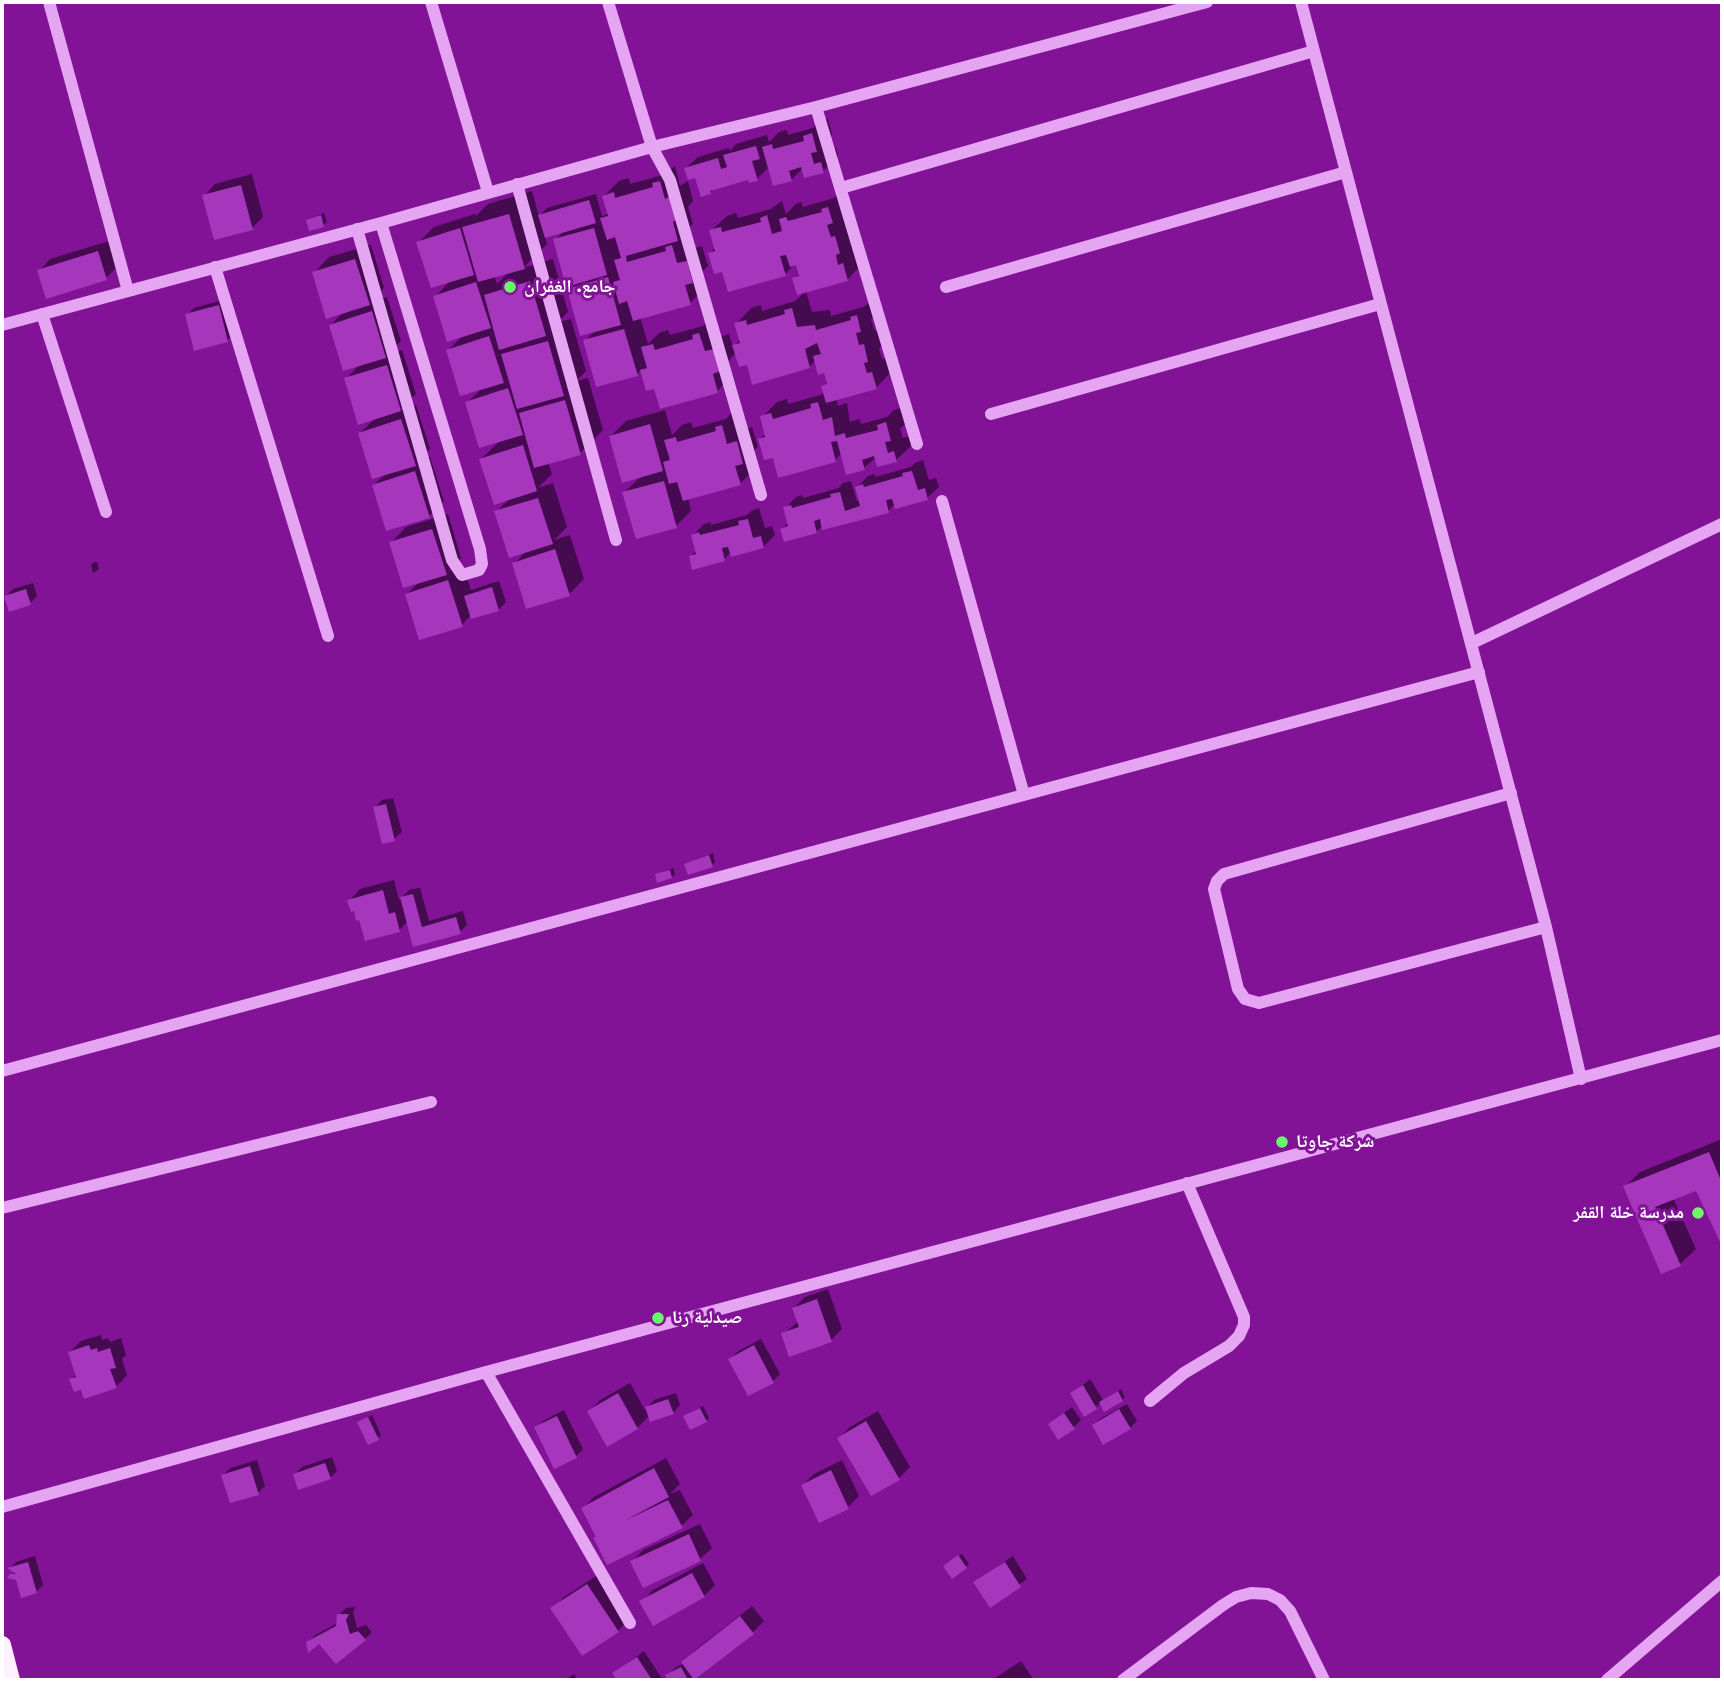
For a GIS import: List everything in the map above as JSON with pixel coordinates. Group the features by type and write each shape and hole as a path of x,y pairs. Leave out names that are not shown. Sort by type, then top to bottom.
{"main road":[{"path":"2,1646 11,1680"}],"street":[{"path":"49,2 128,291"},
{"path":"431,2 488,192"},
{"path":"608,2 652,147 670,180 761,495"},
{"path":"2,325 652,147 816,107 1207,2"},
{"path":"1301,2 1546,927 1581,1079"},
{"path":"841,188 1314,51"},
{"path":"816,107 917,444"},
{"path":"946,287 1346,172"},
{"path":"517,184 616,540"},
{"path":"357,229 452,560 463,575 479,570 482,564 480,550 381,223"},
{"path":"215,267 328,636"},
{"path":"990,414 1380,304"},
{"path":"42,314 106,512"},
{"path":"943,501 1024,795"},
{"path":"1472,643 1722,524"},
{"path":"2,1071 1479,672"},
{"path":"1511,793 1224,874 1214,889 1238,989 1245,999 1259,1003 1546,927"},
{"path":"2,1507 486,1372 1722,1040"},
{"path":"2,1208 431,1101"},
{"path":"1150,1401 1184,1373 1230,1346 1244,1325 1244,1317 1187,1183"},
{"path":"486,1372 630,1623"},
{"path":"1607,1680 1642,1653 1722,1581"},
{"path":"1124,1680 1223,1605 1236,1597 1251,1593 1268,1594 1290,1611 1324,1680"}],"building":[{"path":"812,133 817,152 811,153 814,164 821,162 824,173 804,178 801,167 789,171 792,181 773,186 762,147 772,144 773,149 804,141 803,136"},
{"path":"756,146 760,159 752,161 758,181 749,183 748,180 710,191 711,194 701,197 695,178 688,180 684,168 718,158 721,169 727,167 723,155"},
{"path":"660,181 665,199 673,195 679,218 673,222 678,241 626,256 627,262 666,251 665,247 672,245 677,263 687,261 693,283 685,285 691,305 633,321 627,301 619,304 613,282 620,280 614,260 621,258 615,237 607,240 600,218 608,216 602,196 614,192 615,198 653,187 652,183"},
{"path":"241,185 253,230 214,240 202,195"},
{"path":"589,200 596,223 545,238 538,215"},
{"path":"828,207 833,223 827,225 831,237 835,236 840,253 836,255 838,265 843,263 848,281 797,295 792,278 799,276 796,265 790,267 786,255 780,256 786,276 728,292 722,272 714,274 708,253 715,251 709,230 721,227 722,232 761,222 760,218 767,215 772,234 782,231 779,219 786,217 788,221 822,212 821,209"},
{"path":"509,214 525,269 478,282 462,227"},
{"path":"321,215 324,227 309,231 306,220"},
{"path":"460,228 474,275 431,288 416,242"},
{"path":"594,228 607,275 566,287 553,239"},
{"path":"98,251 107,280 46,299 37,270"},
{"path":"355,259 370,305 326,319 312,272"},
{"path":"608,277 621,325 580,336 567,289"},
{"path":"530,281 546,336 499,350 484,295"},
{"path":"476,282 491,328 447,342 433,296"},
{"path":"219,305 228,342 194,351 185,314"},
{"path":"792,308 797,327 815,325 816,330 851,320 850,317 857,315 861,332 856,333 859,345 864,344 868,362 864,363 867,373 872,372 877,389 826,403 821,386 827,384 824,373 818,375 813,356 821,354 817,343 805,349 810,368 752,385 747,365 739,367 732,345 740,343 734,323 746,320 747,325 785,314 784,310"},
{"path":"372,311 386,358 343,371 329,325"},
{"path":"624,329 638,376 596,387 583,340"},
{"path":"699,333 705,351 714,349 720,371 713,374 718,393 660,409 654,389 646,391 640,370 647,368 641,347 653,344 655,350 693,339 692,335"},
{"path":"489,336 504,383 460,396 446,350"},
{"path":"548,341 564,396 517,409 501,354"},
{"path":"387,365 401,411 358,425 344,378"},
{"path":"508,388 523,435 479,448 465,402"},
{"path":"565,400 581,455 534,468 519,413"},
{"path":"818,402 823,420 832,417 835,436 845,433 846,438 878,430 877,425 886,422 891,441 885,442 888,453 894,451 897,462 877,467 874,456 862,460 865,470 846,475 837,441 831,442 836,462 778,478 773,458 764,460 758,439 765,437 760,416 771,413 773,419 811,408 810,404"},
{"path":"401,419 416,466 372,479 358,433"},
{"path":"650,424 663,471 622,483 609,436"},
{"path":"722,425 727,444 737,441 743,464 735,466 741,485 683,501 677,482 669,484 663,462 670,460 664,440 676,437 677,442 716,431 715,427"},
{"path":"523,445 537,491 494,505 479,459"},
{"path":"415,471 430,518 386,531 372,485"},
{"path":"912,471 918,490 925,488 928,500 895,509 892,499 886,500 889,513 822,530 820,519 814,521 817,533 784,542 780,529 788,526 783,507 791,505 792,508 840,492 845,511 860,506 855,487 863,484 864,487"},
{"path":"664,481 677,528 636,539 622,492"},
{"path":"538,498 553,544 509,558 494,511"},
{"path":"748,519 753,538 761,536 764,548 731,557 728,547 722,548 725,561 692,570 689,556 696,554 691,535 739,525 738,521"},
{"path":"432,529 447,575 403,588 389,542"},
{"path":"555,549 570,596 526,609 512,563"},
{"path":"448,580 463,627 419,640 405,594"},
{"path":"492,587 499,611 471,619 464,596"},
{"path":"26,589 31,605 9,612 4,596"},
{"path":"386,804 395,841 382,844 373,807"},
{"path":"709,855 713,867 688,875 684,864"},
{"path":"670,870 672,878 657,883 655,874"},
{"path":"383,890 389,914 395,912 400,932 365,941 359,920 356,921 354,911 351,912 347,900"},
{"path":"413,894 422,927 456,917 461,934 413,947 400,897"},
{"path":"1709,1152 1722,1183 1722,1246 1696,1191 1655,1207 1681,1266 1661,1274 1623,1186"},
{"path":"817,1299 832,1342 789,1357 781,1333 799,1327 792,1308"},
{"path":"89,1345 91,1350 97,1348 98,1352 110,1348 116,1368 110,1369 117,1388 84,1399 81,1390 74,1392 69,1379 76,1377 68,1352"},
{"path":"754,1345 774,1383 748,1396 728,1359"},
{"path":"1083,1385 1097,1409 1084,1417 1070,1393"},
{"path":"1118,1391 1123,1401 1104,1412 1099,1402"},
{"path":"618,1393 638,1429 607,1447 587,1411"},
{"path":"668,1399 674,1414 650,1422 645,1407"},
{"path":"700,1408 707,1422 690,1430 683,1416"},
{"path":"1119,1409 1131,1429 1103,1445 1092,1425"},
{"path":"1064,1413 1075,1429 1058,1440 1048,1424"},
{"path":"557,1416 577,1458 554,1469 534,1427"},
{"path":"368,1417 379,1440 368,1445 357,1422"},
{"path":"866,1421 900,1480 871,1496 837,1438"},
{"path":"325,1463 331,1479 298,1490 293,1474"},
{"path":"250,1466 259,1495 230,1503 221,1475"},
{"path":"654,1468 669,1497 624,1521 668,1500 683,1528 607,1565 581,1508"},
{"path":"831,1470 849,1509 819,1523 801,1485"},
{"path":"689,1534 701,1561 643,1588 630,1561"},
{"path":"958,1555 967,1568 952,1579 943,1566"},
{"path":"28,1562 37,1593 21,1598 16,1580 7,1578 10,1574 16,1574 7,1568"},
{"path":"1005,1562 1021,1587 990,1608 973,1582"},
{"path":"692,1573 705,1597 653,1626 639,1601"},
{"path":"587,1584 619,1632 582,1656 550,1608"},
{"path":"337,1614 349,1614 346,1620 350,1634 358,1631 366,1640 336,1664 319,1644 308,1653 306,1642 336,1626"},
{"path":"740,1616 754,1634 694,1680 681,1662"},
{"path":"637,1657 652,1680 617,1680 612,1673"},
{"path":"681,1667 688,1680 668,1680 665,1675"}],"place":[{"name":"جامع. الغفران","path":"510,287"},
{"name":"شركة جاوتا","path":"1282,1142"},
{"name":"مدرسة خلة القفر","path":"1698,1213"},
{"name":"صيدلية رنا","path":"658,1318"}]}
